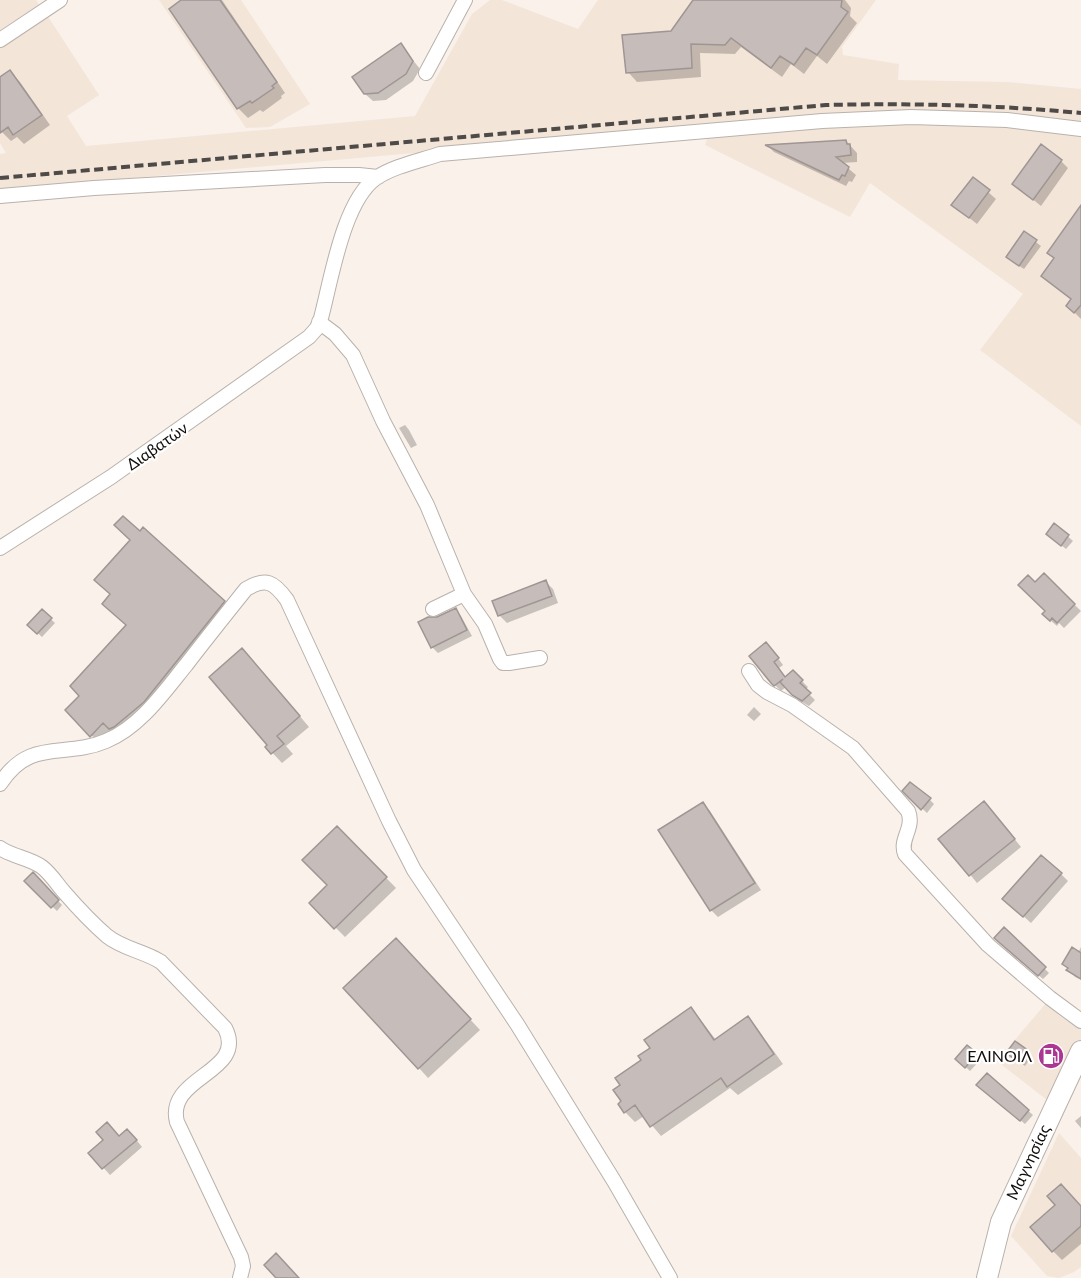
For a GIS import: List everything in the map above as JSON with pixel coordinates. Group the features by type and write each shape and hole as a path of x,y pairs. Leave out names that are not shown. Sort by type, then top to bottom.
{"street":[{"path":"0,40 60,0"},
{"path":"426,73 465,0"},
{"path":"0,196 94,188 325,175 378,177 440,154 822,121 911,117 1007,120 1081,129"},
{"path":"378,177 363,191 349,218 337,248 319,322 335,334 352,355 426,505 464,594 484,624 503,663 540,658"},
{"name":"Διαβατών","path":"0,548 111,477 309,338 319,322"},
{"path":"0,784 6,774 24,758 39,753 88,747 109,740 130,726 160,698 246,589 256,583 264,582 279,589 287,600 414,870 517,1024 614,1181 670,1278"},
{"path":"433,609 464,594"},
{"path":"749,671 758,685 767,692 786,701 840,738 861,757 908,811 910,827 903,844 905,854 988,945 1050,998 1081,1021"},
{"path":"0,848 8,854 38,864 45,869 108,937 124,947 161,962 225,1028 229,1042 226,1055 185,1090 175,1106 174,1113 241,1257 243,1266 240,1278"},
{"name":"Μαγνησίας","path":"987,1278 1000,1222 1081,1051"}],"shaded area":[{"path":"0,0 36,0 42,9 0,36"},
{"path":"159,0 241,0 310,104 270,127 246,128"},
{"path":"490,0 502,0 578,29 598,0 876,0 842,47 843,55 899,64 898,80 1007,82 1081,89 1081,124 828,116 0,190 0,154 6,153 0,143 0,47 47,15 99,95 67,116 86,146 415,116 472,14"},
{"path":"880,123 1008,126 1081,136 1081,426 980,350 1023,294 870,183 850,217 705,145 708,136"},
{"path":"1047,1002 1081,1027 1081,1047 1052,1104 997,1061"},
{"path":"1059,1133 1081,1158 1081,1267 1059,1278 1047,1276 1011,1236"}],"building":[{"path":"181,0 220,0 277,82 272,86 274,88 252,103 250,101 237,109 169,9"},
{"path":"693,0 842,0 841,7 848,12 817,55 806,48 794,65 780,56 771,68 731,38 725,45 691,44 692,68 626,73 622,35 671,31"},
{"path":"401,43 413,61 406,74 378,93 364,94 352,77"},
{"path":"10,70 42,115 13,135 8,127 0,133 0,77"},
{"path":"846,140 847,144 850,144 851,155 836,157 849,167 845,176 842,175 839,180 765,145"},
{"path":"1041,144 1062,160 1033,200 1012,184"},
{"path":"973,177 990,190 969,218 951,205"},
{"path":"1081,205 1081,305 1074,313 1066,306 1071,299 1041,276 1054,258 1047,253"},
{"path":"1024,231 1037,240 1019,266 1006,257"},
{"path":"123,516 140,531 143,527 225,601 144,702 114,727 109,729 103,723 90,737 65,710 79,696 70,686 126,625 102,604 110,594 94,580 130,540 114,525"},
{"path":"1054,523 1069,535 1061,546 1046,534"},
{"path":"1044,573 1075,604 1057,623 1052,618 1050,621 1042,614 1045,611 1018,585 1028,575 1035,582"},
{"path":"546,580 552,596 498,616 492,601"},
{"path":"456,608 467,630 431,648 418,622 428,617 437,617"},
{"path":"42,609 52,618 37,634 27,625"},
{"path":"766,642 779,658 774,662 785,677 793,670 803,680 800,683 811,693 802,701 792,695 780,682 783,679 774,686 749,656"},
{"path":"242,648 300,716 277,736 284,744 271,754 265,747 267,745 209,677"},
{"path":"910,782 931,798 921,810 902,791"},
{"path":"984,801 1015,839 969,876 938,839"},
{"path":"703,802 755,883 710,911 658,830"},
{"path":"337,826 387,877 334,929 309,903 327,885 302,860"},
{"path":"1041,855 1062,873 1023,917 1002,899"},
{"path":"33,872 59,900 51,908 24,881"},
{"path":"1004,927 1046,967 1038,976 994,938"},
{"path":"396,938 471,1019 418,1069 343,988"},
{"path":"1072,947 1081,953 1081,979 1066,970 1068,968 1062,964"},
{"path":"691,1007 714,1040 748,1016 774,1054 727,1087 721,1078 650,1127 635,1105 624,1113 618,1104 621,1101 613,1090 620,1085 615,1078 641,1060 638,1056 650,1048 644,1040"},
{"path":"1015,1041 1029,1051 1020,1063 1006,1053"},
{"path":"967,1045 977,1053 965,1068 955,1059"},
{"path":"987,1073 1029,1110 1020,1121 976,1085"},
{"path":"107,1122 119,1136 127,1129 137,1140 102,1169 88,1153 103,1140 96,1132"},
{"path":"1061,1184 1081,1206 1081,1226 1052,1252 1030,1227 1055,1205 1047,1196"},
{"path":"276,1253 299,1278 276,1278 264,1265"}],"railway":[{"path":"0,178 826,105 954,105 1081,113"}],"place":[{"name":"ΕΛΙΝΟΙΛ","path":"1051,1056"}]}
